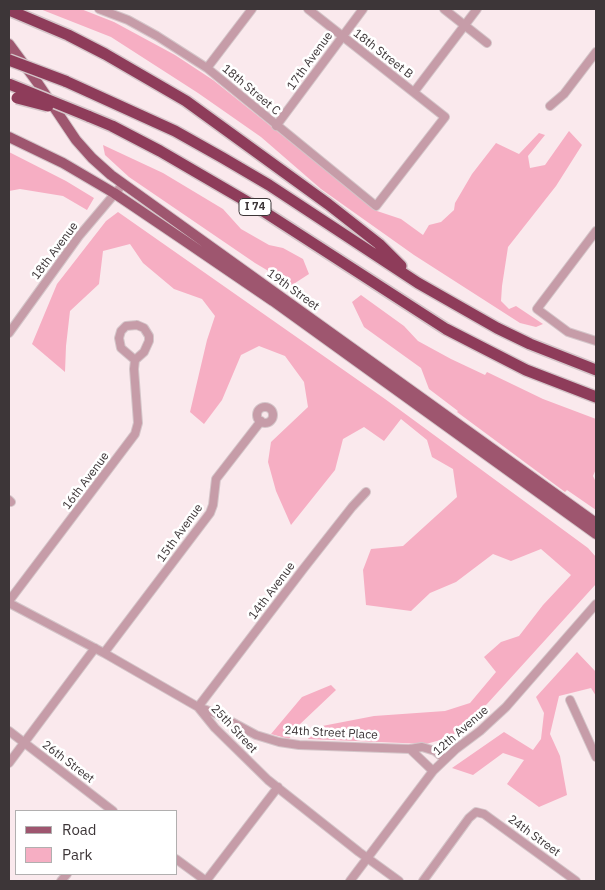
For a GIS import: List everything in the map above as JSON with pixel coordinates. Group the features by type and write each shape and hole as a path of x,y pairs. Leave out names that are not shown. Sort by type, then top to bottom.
{"highway":[{"path":"9,10 105,54 186,101 350,221 379,244 418,283"},
{"name":"I 74","path":"9,60 65,81 175,131 269,185 418,283 497,328 530,344 596,370"},
{"name":"I 74","path":"9,84 112,126 151,146 263,211 454,333 526,370 596,397"},
{"path":"13,96 88,116"}],"main road":[{"name":"19th Street","path":"9,44 76,140 97,163 595,530"},
{"name":"19th Street","path":"9,137 56,159 114,193 273,301 595,530"}],"street":[{"name":"18th Street C","path":"99,9 128,20 208,68 276,126 376,206"},
{"path":"208,68 252,9"},
{"name":"18th Street B","path":"308,9 445,117 376,206"},
{"name":"17th Avenue","path":"276,126 363,9"},
{"path":"444,9 487,43"},
{"path":"414,92 477,9"},
{"path":"550,106 564,94 596,52"},
{"name":"18th Avenue","path":"9,333 80,236 123,184"},
{"path":"596,231 536,309 568,332 596,341"},
{"path":"137,325 144,328 149,336 144,352 135,360 121,348 119,338 121,331 126,326 137,325"},
{"name":"16th Avenue","path":"9,602 135,434 138,423 135,360"},
{"name":"15th Avenue","path":"104,653 210,513 213,505 216,479 261,421"},
{"name":"14th Avenue","path":"198,707 304,568 366,492"},
{"name":"25th Street","path":"9,602 95,648 198,707 232,745 268,780 399,881"},
{"name":"12th Avenue","path":"350,881 433,771 444,759 480,731 506,707 596,604"},
{"path":"9,763 95,648"},
{"path":"570,700 596,757"},
{"name":"24th Street Place","path":"198,707 217,714 256,735 279,742 299,745 410,749 422,747 435,751 444,759"},
{"name":"26th Street","path":"9,731 112,810"},
{"path":"410,749 433,771"},
{"path":"178,860 206,881 278,787"},
{"name":"24th Street","path":"423,881 469,818 476,812 484,814 576,881"}],"green space":[{"path":"40,9 81,9 114,22 175,55 213,80 377,211 401,219 423,235 429,225 441,222 454,210 455,203 472,174 496,143 519,154 539,133 545,135 528,156 530,168 545,165 569,131 582,145 556,186 508,247 502,286 501,301 509,309 516,306 543,324 536,327 520,323 414,255 321,189 261,137 198,93 111,37"},
{"path":"103,145 163,173 223,209 241,229 269,245 283,248 303,259 309,274 292,285 255,263 129,177 105,155"},
{"path":"9,152 66,181 94,198 87,210 63,196 20,189 9,191"},
{"path":"118,212 385,399 588,548 596,557 596,584 487,704 451,737 426,744 308,739 317,727 374,716 445,711 470,703 496,672 484,657 501,642 519,636 543,605 571,575 541,549 511,561 493,554 456,582 430,593 411,611 366,605 363,570 371,549 403,546 457,497 453,469 432,457 427,440 401,419 384,441 364,427 343,439 335,470 291,525 276,491 268,462 271,442 308,407 304,382 285,356 259,346 241,355 222,400 204,424 190,412 207,340 215,316 202,299 174,289 143,263 130,244 103,251 99,284 70,311 65,372 32,344 57,284 106,221"},
{"path":"361,295 404,326 418,341 451,359 485,375 487,372 543,399 596,419 596,469 593,476 596,482 596,510 567,490 565,492 429,389 421,368 364,327 352,302"},
{"path":"577,652 596,672 596,696 591,688 559,696 550,734 560,756 567,795 539,807 507,784 524,760 503,753 473,775 452,768 504,732 533,750 541,739 544,713 536,697"},
{"path":"331,685 336,690 298,726 289,739 271,734 302,697"}]}
